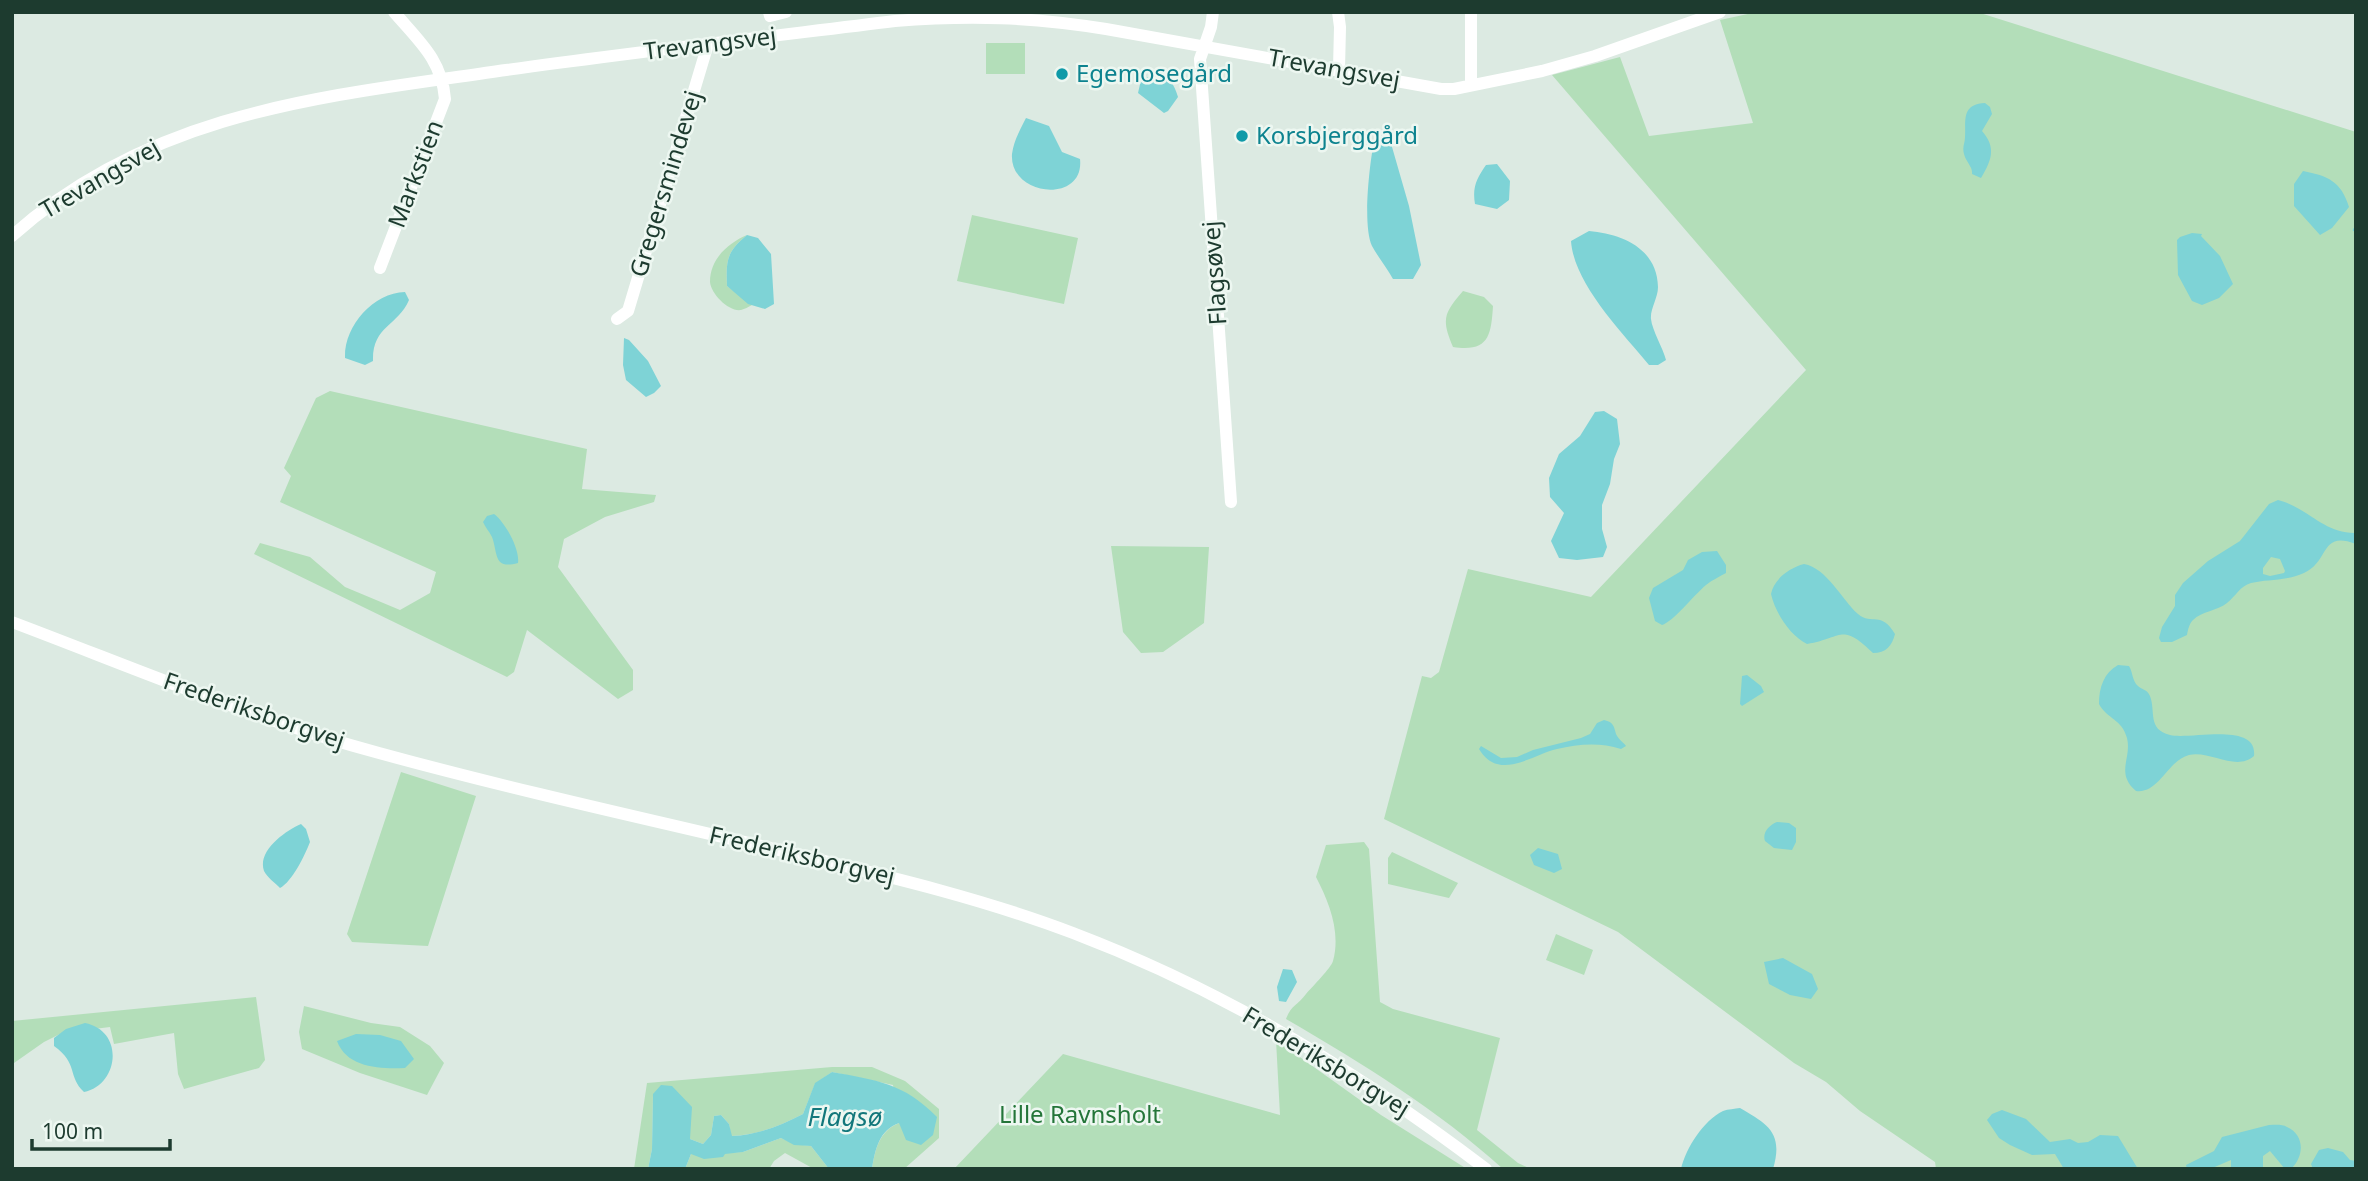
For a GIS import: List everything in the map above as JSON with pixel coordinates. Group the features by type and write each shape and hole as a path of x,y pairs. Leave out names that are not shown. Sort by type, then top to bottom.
{"street":[{"path":"394,12 433,57 444,79"},
{"path":"769,12 771,16 786,12"},
{"name":"Flagsøvej","path":"1213,12 1200,59 1231,502"},
{"path":"1338,12 1339,69"},
{"path":"1471,12 1471,85"},
{"name":"Trevangsvej","path":"12,236 33,218 111,167 153,145 187,132 264,110 444,79 708,44 940,15 999,16 1055,21 1441,89 1454,89 1542,71 1595,56 1720,12"},
{"name":"Gregersmindevej","path":"617,319 628,311 708,44"},
{"name":"Markstien","path":"380,268 445,100 444,79"},
{"name":"Frederiksborgvej","path":"12,615 73,645"},
{"name":"Frederiksborgvej","path":"12,622 196,694 375,752 497,784 907,881 1073,933 1166,972 1260,1019 1336,1063 1425,1123 1486,1169"}],"green space":[{"path":"1757,12 1977,12 2356,132 2356,1169 1936,1169 1935,1162 1860,1111 1826,1082 1794,1063 1618,932 1384,819 1422,676 1431,678 1439,672 1468,569 1591,597 1806,370 1552,75 1620,57 1649,136 1753,123 1720,20"},
{"path":"986,43 1025,43 1025,74 986,74"},
{"path":"972,215 1078,238 1064,304 957,281"},
{"path":"747,235 731,252 727,263 727,286 752,305 736,310 721,301 714,292 710,282 711,274 721,253 733,242"},
{"path":"1463,291 1484,297 1493,306 1489,334 1481,344 1474,347 1453,347 1447,330 1448,311"},
{"path":"330,391 587,449 582,489 656,495 654,502 605,517 564,539 558,567 633,670 633,690 618,699 527,630 514,672 507,677 254,554 260,543 310,557 345,587 400,610 430,593 436,572 280,502 291,476 284,468 316,398"},
{"path":"1111,546 1209,547 1204,623 1163,652 1141,653 1123,632"},
{"path":"401,772 476,796 428,946 352,942 347,934"},
{"path":"1364,842 1369,849 1380,1002 1393,1009 1500,1038 1477,1130 1518,1163 1531,1169 1503,1169 1399,1088 1286,1019 1292,1008 1321,978 1333,961 1335,928 1316,877 1326,845"},
{"path":"1392,852 1458,883 1449,898 1388,884 1388,858"},
{"path":"1556,934 1593,950 1584,975 1546,960"},
{"path":"256,997 265,1060 259,1068 184,1089 178,1074 174,1033 114,1044 110,1027 62,1033 14,1063 12,1021"},
{"path":"304,1006 371,1023 400,1027 430,1046 444,1063 427,1095 360,1073 302,1049 299,1032"},
{"name":"Lille Ravnsholt","path":"1276,1040 1381,1115 1467,1169 954,1169 1063,1054 1280,1115"},
{"path":"832,1067 872,1067 905,1081 939,1109 939,1138 904,1169 872,1169 882,1136 899,1123 893,1085 832,1072 815,1084 803,1114 768,1129 731,1136 729,1124 721,1115 714,1116 711,1135 703,1144 690,1139 653,1094 652,1149 648,1169 634,1169 647,1083"},
{"path":"781,1138 794,1144 811,1146 829,1169 814,1169 785,1153 774,1161 769,1169 685,1169 691,1154 743,1152"}],"water":[{"path":"1158,73 1171,82 1178,97 1164,113 1138,93 1141,80"},
{"path":"1985,103 1992,114 1982,131 1990,143 1991,154 1981,178 1972,174 1963,149 1966,114 1972,106"},
{"path":"1026,118 1049,126 1062,152 1080,159 1078,173 1071,183 1060,189 1047,190 1022,179 1014,168 1013,149"},
{"path":"1375,136 1390,140 1409,206 1421,265 1413,279 1393,279 1372,246 1369,236 1368,192"},
{"path":"1497,164 1510,181 1509,200 1497,209 1475,204 1475,188 1480,174 1486,165"},
{"path":"2303,171 2332,181 2342,191 2349,207 2332,228 2320,235 2294,206 2294,184"},
{"path":"1589,231 1625,240 1636,246 1651,262 1658,287 1651,319 1666,360 1658,365 1649,365 1626,338 1601,307 1581,274 1571,241"},
{"path":"2192,233 2202,234 2220,256 2233,284 2219,298 2202,305 2192,301 2178,275 2177,240"},
{"path":"747,235 758,238 771,254 774,304 765,309 748,304 727,286 731,252"},
{"path":"405,292 409,300 399,316 381,333 374,349 373,361 365,365 345,358 349,334 363,313 382,298"},
{"path":"624,338 648,361 661,386 646,397 626,380 623,365"},
{"path":"1604,411 1617,419 1620,444 1602,505 1602,529 1607,547 1603,557 1577,560 1559,558 1551,541 1564,513 1550,497 1549,478 1559,454 1580,436 1595,412"},
{"path":"2278,500 2288,503 2334,529 2356,533 2356,544 2336,541 2326,549 2312,568 2304,573 2247,584 2223,606 2193,620 2187,635 2172,642 2161,642 2159,638 2162,627 2175,606 2175,595 2183,583 2208,561 2240,541 2269,504","holes":["2271,557 2280,559 2284,573 2270,576 2263,574 2263,568"]},
{"path":"494,514 511,536 518,563 504,564 498,559 492,537 483,522 487,516"},
{"path":"1717,551 1726,565 1726,573 1706,585 1667,623 1662,625 1655,621 1649,598 1653,588 1683,570 1688,560 1702,552"},
{"path":"1804,564 1827,578 1858,614 1868,619 1881,620 1890,627 1895,634 1888,648 1873,653 1848,635 1807,644 1789,629 1771,594 1783,575"},
{"path":"2118,665 2129,666 2136,684 2149,694 2158,729 2180,736 2234,735 2252,745 2254,756 2239,762 2205,755 2189,755 2175,763 2151,787 2136,791 2126,778 2128,745 2125,732 2099,704 2103,681"},
{"path":"1747,675 1761,686 1764,692 1742,706 1742,676"},
{"path":"1604,720 1612,723 1617,736 1626,746 1621,749 1589,744 1573,746 1506,765 1487,759 1479,749 1481,746 1501,758 1517,757 1533,750 1581,738 1590,734 1597,723"},
{"path":"1777,822 1789,823 1796,828 1796,842 1792,850 1774,848 1765,841 1767,830"},
{"path":"301,824 306,829 310,842 293,874 280,888 264,871 265,856 280,837"},
{"path":"1538,848 1558,854 1562,869 1554,873 1534,865 1530,855"},
{"path":"1783,958 1812,974 1818,989 1811,999 1790,995 1769,984 1764,962"},
{"path":"1283,969 1292,970 1297,982 1286,1002 1279,1001 1277,987"},
{"path":"85,1023 98,1028 107,1036 113,1058 105,1079 84,1092 67,1059 54,1046 54,1038 66,1029"},
{"path":"356,1034 380,1035 401,1041 414,1059 405,1068 375,1067 356,1062 348,1057 337,1041"},
{"name":"Flagsø","path":"832,1072 889,1085 913,1097 937,1117 933,1135 921,1145 906,1140 899,1123 892,1126 879,1142 872,1169 829,1169 811,1146 794,1145 781,1138 743,1152 725,1154 723,1157 704,1159 691,1154 685,1169 648,1169 652,1149 653,1094 661,1085 672,1086 692,1107 690,1139 703,1144 711,1135 714,1116 721,1115 729,1124 732,1136 768,1129 803,1114 815,1083"},
{"path":"1740,1108 1765,1125 1775,1138 1776,1156 1773,1169 1681,1169 1691,1144 1702,1128 1723,1111"},
{"path":"2002,1110 2026,1119 2050,1142 2070,1139 2078,1143 2088,1142 2100,1135 2118,1136 2138,1169 2064,1169 2055,1154 2032,1155 1999,1138 1987,1120 1992,1114"},
{"path":"2269,1125 2285,1126 2300,1140 2299,1158 2292,1168 2285,1169 2270,1151 2263,1156 2263,1169 2231,1169 2231,1160 2210,1169 2187,1169 2186,1165 2214,1151 2222,1137"},
{"path":"2328,1148 2343,1152 2350,1160 2356,1161 2356,1169 2313,1169 2311,1164 2319,1150"}],"place":[{"name":"Egemosegård","path":"1062,74"},
{"name":"Korsbjerggård","path":"1242,136"}]}
